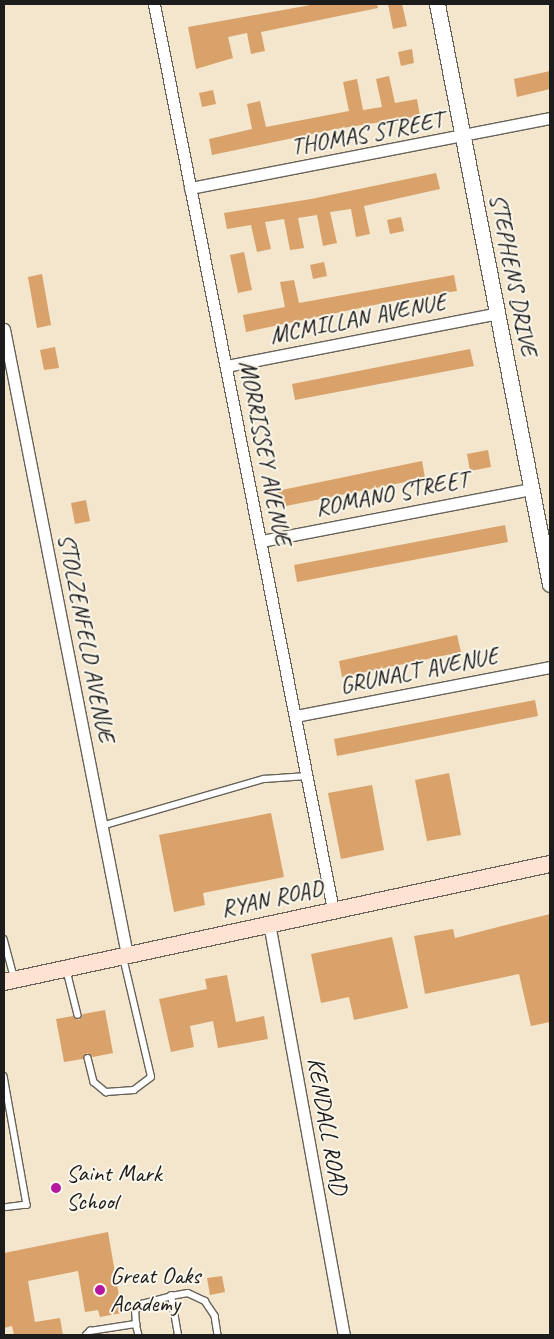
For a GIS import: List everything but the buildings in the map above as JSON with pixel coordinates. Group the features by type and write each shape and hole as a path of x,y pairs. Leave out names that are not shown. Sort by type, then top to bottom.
{"main road":[{"name":"RYAN ROAD","path":"9,981 550,864"}],"street":[{"name":"MORRISSEY AVENUE","path":"154,4 333,910"},
{"name":"STEPHENS DRIVE","path":"437,4 550,584"},
{"name":"THOMAS STREET","path":"190,188 463,138 550,118"},
{"name":"MCMILLAN AVENUE","path":"226,366 498,313"},
{"name":"STOLZENFELD AVENUE","path":"4,329 102,826 125,955"},
{"name":"ROMANO STREET","path":"261,541 532,488"},
{"name":"GRUNALT AVENUE","path":"295,716 550,667"},
{"name":"KENDALL ROAD","path":"269,924 344,1335"}],"lane":[{"path":"102,826 264,779 307,776"},
{"path":"4,939 9,981"},
{"path":"88,1058 94,1082 106,1092 134,1090 151,1077 125,955"},
{"path":"66,968 78,1015"},
{"path":"4,1076 27,1204 4,1208"},
{"path":"139,1335 136,1324 136,1311 142,1304 171,1296 199,1295 212,1310 218,1335"},
{"path":"171,1296 178,1335"},
{"path":"86,1335 90,1331 136,1324"}],"place":[{"name":"Saint Mark School","path":"56,1188"},
{"name":"Great Oaks Academy","path":"100,1290"}]}
